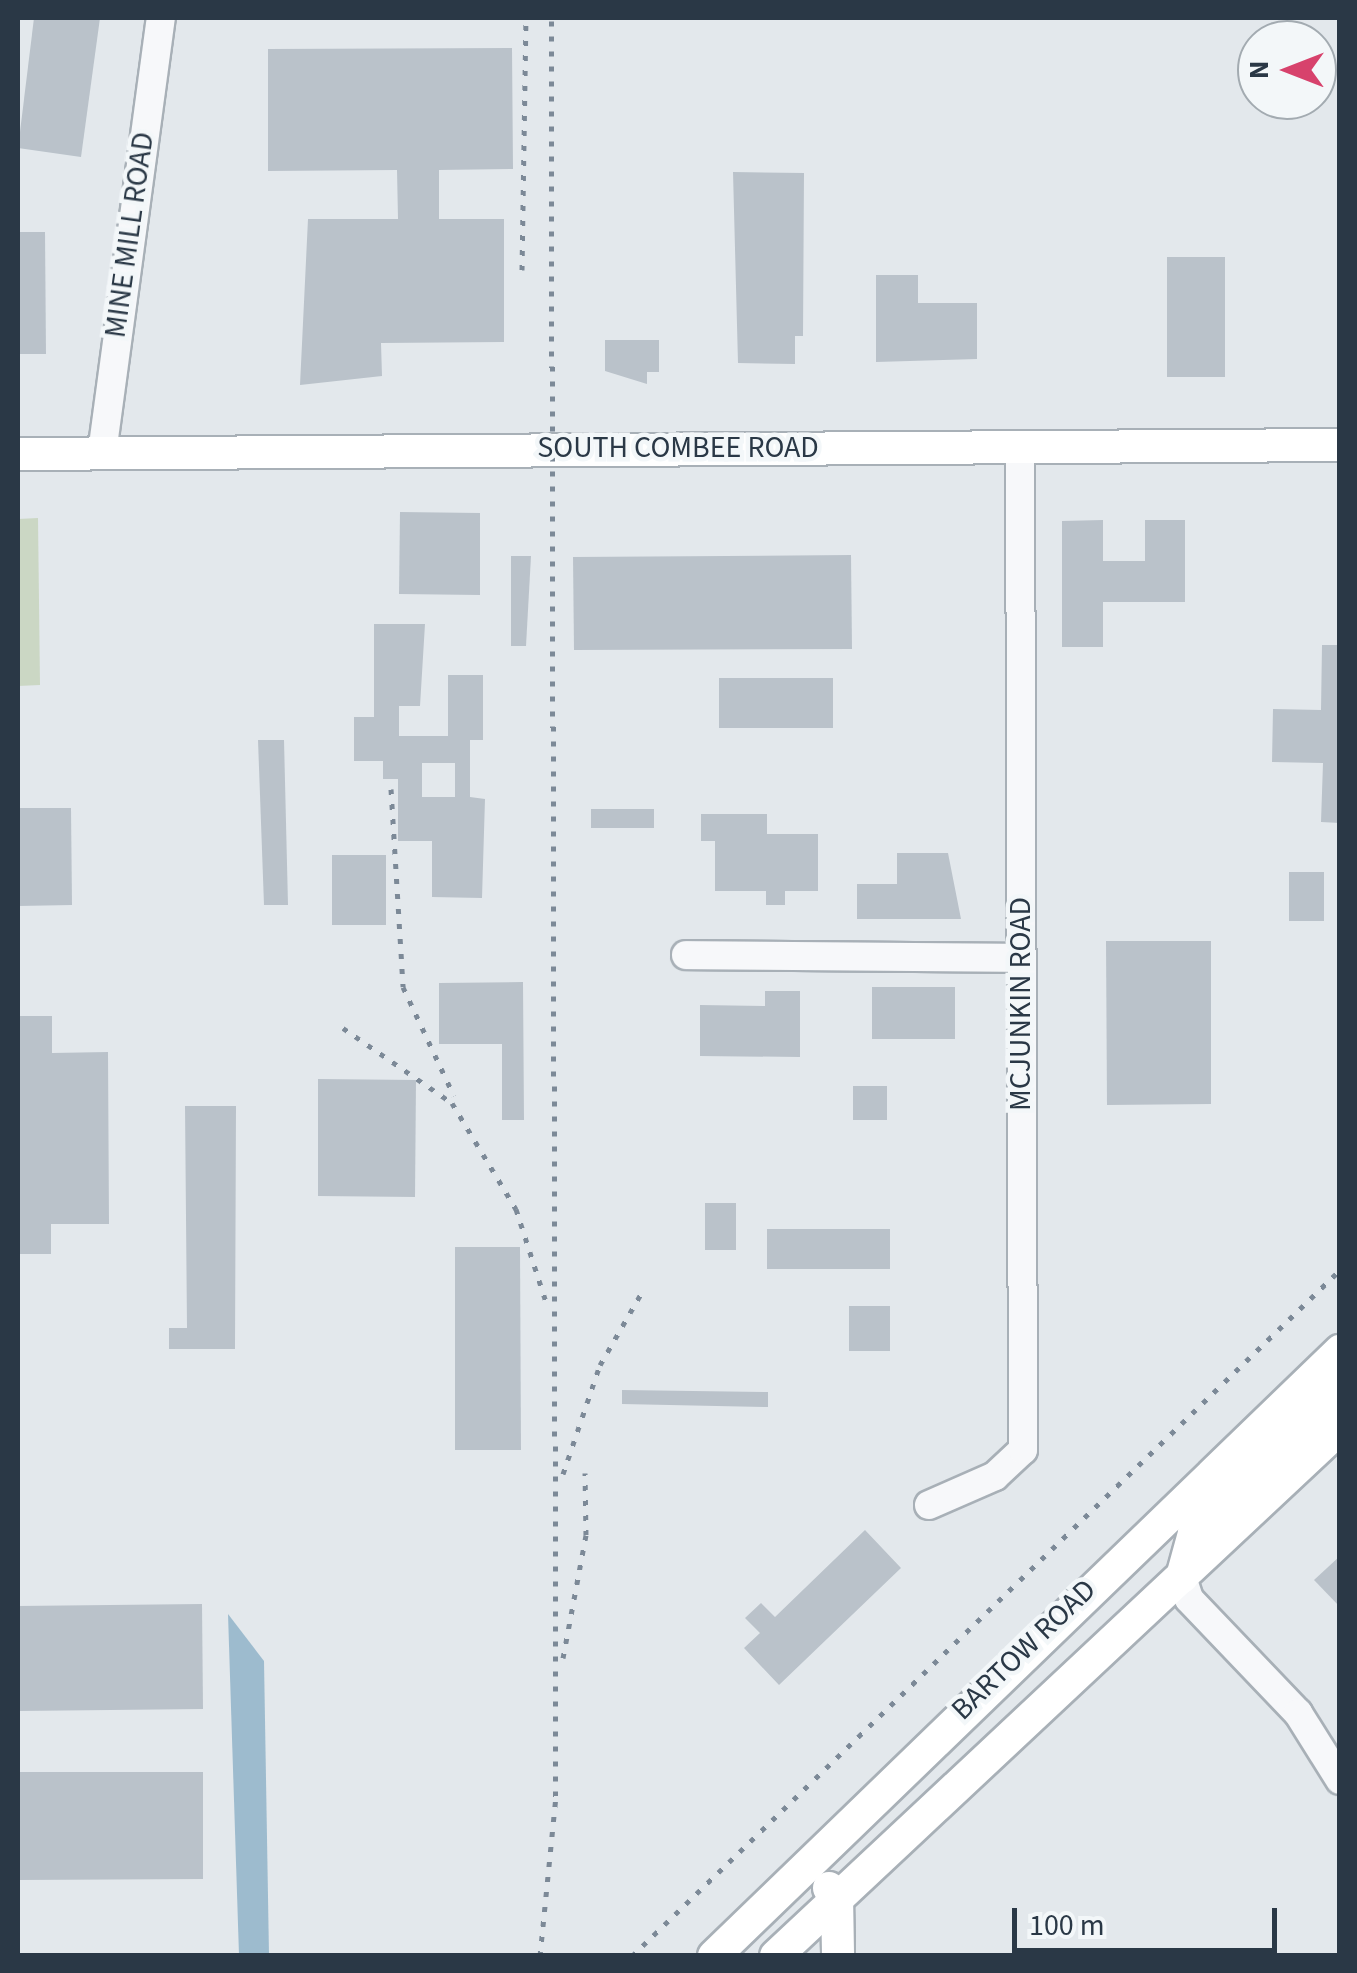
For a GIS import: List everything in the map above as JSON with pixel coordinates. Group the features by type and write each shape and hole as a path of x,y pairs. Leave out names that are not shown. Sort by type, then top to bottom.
{"main road":[{"name":"SOUTH COMBEE ROAD","path":"18,454 1340,445"},
{"name":"BARTOW ROAD","path":"714,1956 804,1864 1340,1350"},
{"path":"1182,1577 1194,1533 1327,1400 1340,1373"},
{"name":"BARTOW ROAD","path":"776,1956 1340,1428"},
{"path":"804,1864 838,1896 838,1956"}],"street":[{"name":"MINE MILL ROAD","path":"102,453 160,18"},
{"name":"MCJUNKIN ROAD","path":"930,1505 995,1476 1023,1450 1020,448"},
{"path":"686,954 1021,958"},
{"path":"1182,1577 1189,1599 1298,1712 1340,1780"}],"green space":[{"path":"38,518 40,685 18,686 18,519"}],"water":[{"path":"228,1614 264,1661 269,1955 239,1955"}],"building":[{"path":"34,18 100,18 81,157 18,148"},
{"path":"512,48 513,169 439,170 439,219 504,219 504,342 381,343 382,376 300,385 308,219 398,219 397,170 268,171 268,49"},
{"path":"733,172 804,173 803,336 795,336 795,364 738,363"},
{"path":"18,232 45,232 46,354 18,354"},
{"path":"1167,257 1225,257 1225,377 1167,377"},
{"path":"876,275 918,275 918,303 977,303 977,359 876,362"},
{"path":"605,340 659,340 659,372 647,372 647,384 605,371"},
{"path":"400,512 480,513 480,595 399,594"},
{"path":"1103,520 1103,561 1145,561 1145,520 1185,520 1185,602 1103,602 1103,647 1062,647 1062,521"},
{"path":"851,555 852,649 574,650 573,557"},
{"path":"511,556 531,556 526,646 511,646"},
{"path":"374,624 425,624 420,706 399,706 399,736 448,736 448,675 483,675 483,740 470,740 470,797 485,799 482,898 432,897 432,841 398,841 398,779 383,779 383,761 354,761 354,717 374,717","holes":["422,763 455,763 455,797 422,797"]},
{"path":"1322,645 1340,645 1340,823 1321,822 1323,763 1272,762 1273,709 1321,710"},
{"path":"719,678 833,678 833,728 719,728"},
{"path":"258,740 284,740 288,905 264,905"},
{"path":"18,808 71,808 72,905 18,906"},
{"path":"591,809 654,809 654,828 591,828"},
{"path":"701,814 767,814 767,834 818,834 818,891 785,891 785,905 766,905 766,891 715,891 715,841 701,841"},
{"path":"897,853 948,853 961,919 857,919 857,884 897,884"},
{"path":"332,855 386,855 386,925 332,925"},
{"path":"1289,872 1324,872 1324,921 1289,921"},
{"path":"1106,941 1211,941 1211,1104 1107,1105"},
{"path":"523,982 524,1120 502,1120 502,1044 439,1044 439,983"},
{"path":"872,987 955,987 955,1039 872,1039"},
{"path":"765,991 800,991 800,1057 700,1056 700,1005 765,1006"},
{"path":"18,1016 52,1016 52,1053 108,1052 109,1224 51,1224 51,1254 18,1254"},
{"path":"318,1079 416,1080 415,1197 318,1196"},
{"path":"853,1086 887,1086 887,1120 853,1120"},
{"path":"185,1106 236,1106 235,1349 169,1349 169,1328 187,1328"},
{"path":"705,1203 736,1203 736,1250 705,1250"},
{"path":"767,1229 890,1229 890,1269 767,1269"},
{"path":"455,1247 520,1247 521,1450 455,1450"},
{"path":"849,1306 890,1306 890,1351 849,1351"},
{"path":"622,1390 768,1392 768,1407 622,1404"},
{"path":"865,1530 901,1568 779,1685 744,1648 760,1633 745,1618 761,1603 775,1617"},
{"path":"1340,1556 1340,1607 1314,1580"},
{"path":"202,1604 203,1709 18,1711 18,1606"},
{"path":"18,1772 203,1772 203,1879 18,1880"}],"railway":[{"path":"522,270 526,18"},
{"path":"540,1956 556,1796 551,18"},
{"path":"391,789 403,987 454,1096"},
{"path":"343,1028 452,1103 516,1209 546,1302"},
{"path":"632,1956 1340,1270"},
{"path":"563,1474 600,1365 642,1292"},
{"path":"563,1658 586,1535 585,1473"}]}
